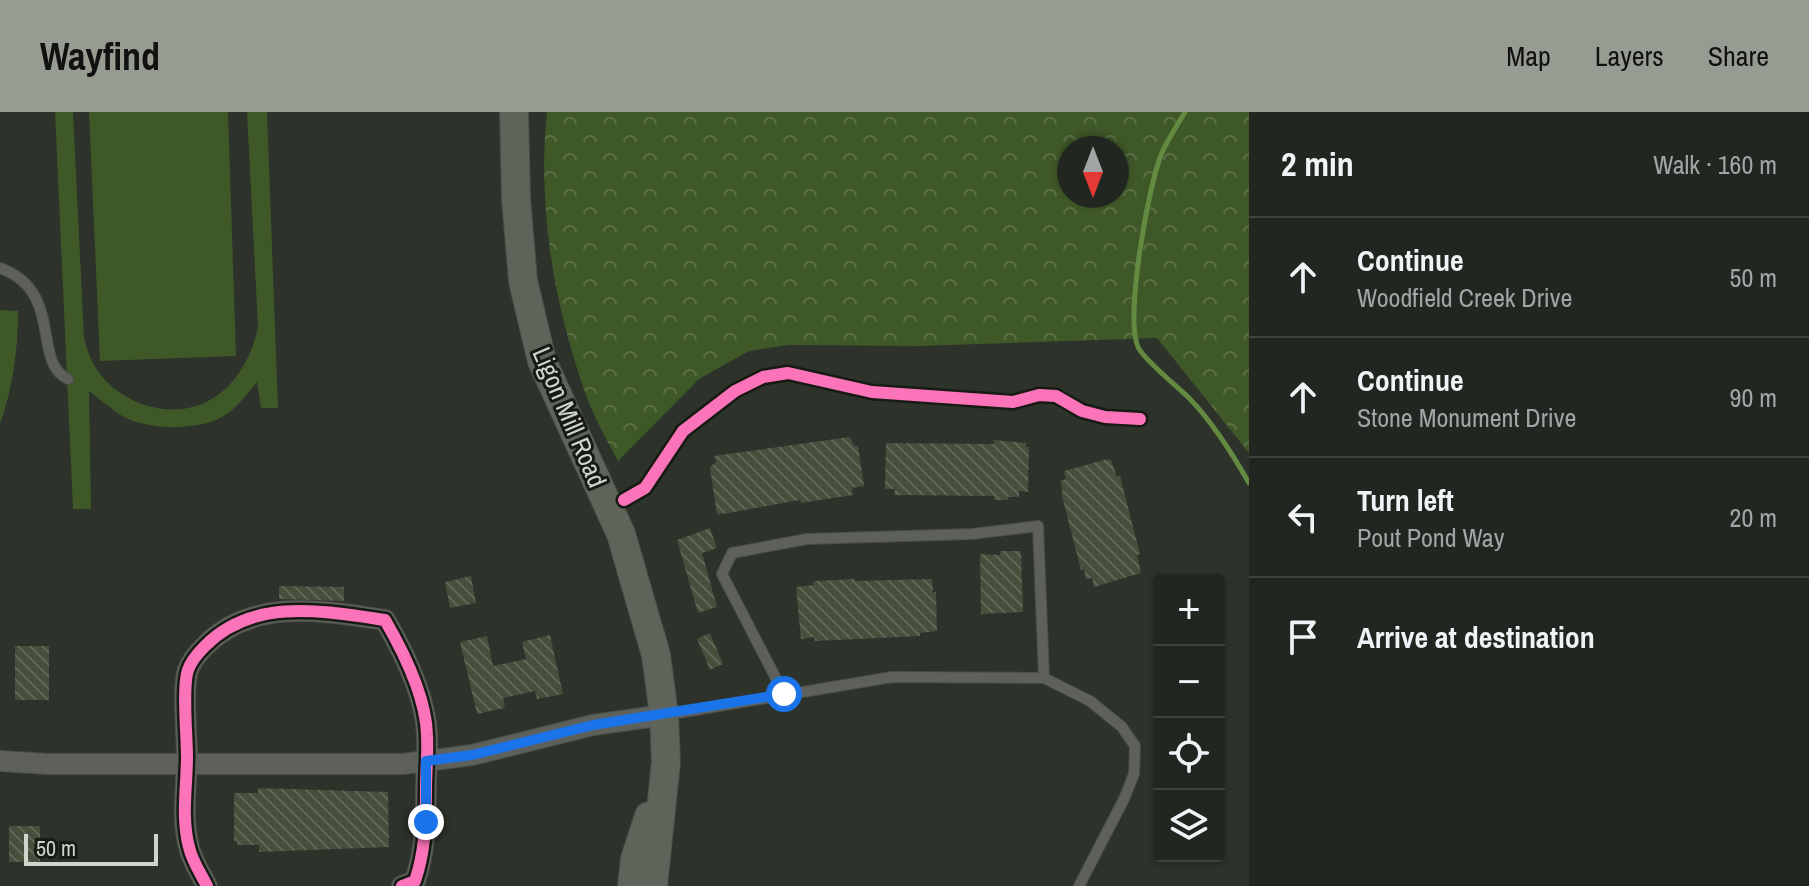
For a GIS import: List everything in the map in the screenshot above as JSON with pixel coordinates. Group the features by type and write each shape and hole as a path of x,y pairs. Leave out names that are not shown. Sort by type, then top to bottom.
{"main road":[{"name":"Ligon Mill Road","path":"514,112 516,198 523,281 542,361 621,534 656,655 666,762 653,886"},
{"name":"Ligon Mill Road","path":"632,886 635,859 666,762"}],"street":[{"path":"207,886 189,849 184,816 187,673 196,655 230,624 253,616 287,611 385,620 417,687 427,732 422,860 415,881 402,886"},
{"path":"0,761 403,764 472,755 593,725 664,715"}],"lane":[{"path":"0,268 13,273 34,291 51,359 57,373 68,379"},
{"path":"784,694 722,574 732,553 807,539 972,534 1038,526 1044,678"},
{"path":"664,715 892,677 1044,678 1090,701 1122,727 1135,746 1134,774 1079,886"}],"green space":[{"path":"55,112 73,112 84,338 88,352 107,382 127,397 164,409 184,409 218,395 232,382 252,348 258,327 247,112 267,112 278,408 261,408 257,382 235,407 217,420 191,426 162,427 124,417 89,391 91,509 73,509"},
{"path":"89,112 228,112 236,356 100,361"},
{"path":"547,112 1249,112 1249,453 1157,338 918,346 789,345 749,351 699,379 618,461 589,404 565,326 551,255 544,184"},
{"path":"0,310 18,311 14,369 0,424"}],"building":[{"path":"850,437 854,446 858,446 864,486 852,488 853,495 801,503 800,500 717,515 710,467 716,462 714,456"},
{"path":"994,440 1026,443 1029,447 1028,492 1019,491 1019,497 994,500 994,496 894,495 895,489 885,489 886,443 994,444"},
{"path":"1111,460 1117,477 1120,476 1140,554 1137,555 1141,573 1094,587 1092,578 1086,579 1084,569 1081,570 1060,481 1066,479 1064,471"},
{"path":"710,528 717,548 702,553 717,607 698,613 677,540"},
{"path":"1000,551 1021,551 1023,612 981,614 980,554 1000,555"},
{"path":"471,576 476,603 450,608 445,582"},
{"path":"932,579 933,592 936,592 937,631 920,633 920,636 801,639 796,587 814,585 813,581"},
{"path":"279,586 344,587 344,601 279,599"},
{"path":"710,633 723,664 710,670 697,639"},
{"path":"550,635 563,694 537,699 535,691 503,698 505,708 477,714 460,642 487,636 493,666 526,659 522,642"},
{"path":"15,646 49,646 49,700 15,700"},
{"path":"258,788 388,792 389,847 259,852 259,845 237,845 234,841 234,793 258,793"},
{"path":"9,826 40,826 40,862 9,862"}],"waterway":[{"path":"1185,112 1161,155 1150,195 1136,281 1135,331 1141,352 1207,418 1249,483"}],"cycle path":[{"path":"624,500 645,488 683,431 735,391 763,377 788,373 872,392 1013,402 1039,395 1056,396 1082,411 1105,417 1140,419"},
{"path":"207,886 190,852 185,824 185,699 188,670 200,651 224,630 245,620 290,611 338,613 385,620 412,675 426,721 425,825 415,881 402,886"}],"route":[{"path":"426,822 426,761 472,755 593,725 784,694"}]}
